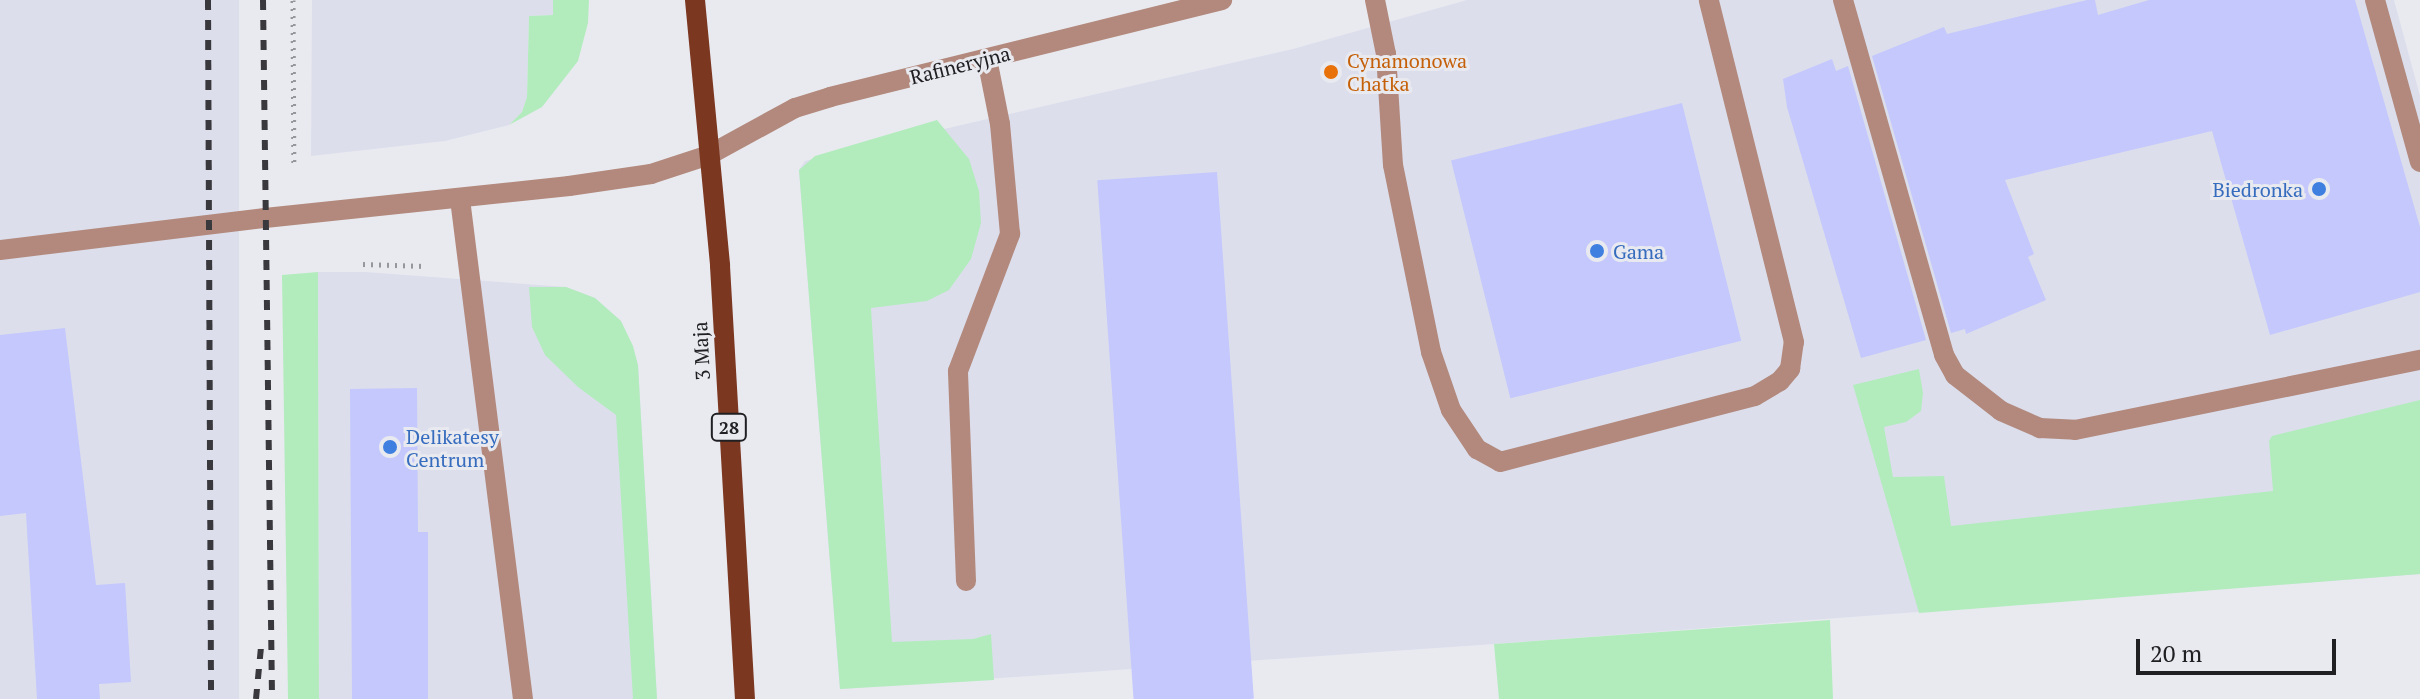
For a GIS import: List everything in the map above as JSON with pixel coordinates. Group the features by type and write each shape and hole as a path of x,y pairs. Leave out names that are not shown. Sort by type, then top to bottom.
{"main road":[{"name":"3 Maja","path":"695,0 720,266 745,699"}],"street":[{"name":"Rafineryjna","path":"0,250 265,218 460,199 651,174 709,155 795,108 1222,0"},
{"path":"1375,0 1386,54 1393,165 1431,352 1451,410 1477,449 1500,462 1755,396 1780,381 1790,369 1794,342 1709,0"},
{"path":"1843,0 1944,355 1955,375 2001,411 2040,428 2075,430 2420,360"},
{"path":"2375,0 2420,162"},
{"path":"966,581 958,371 1010,234 1000,124 987,59"},
{"path":"460,199 523,699"}],"path":[{"path":"293,0 294,166"}],"shaded area":[{"path":"0,0 239,0 239,699 0,699"},
{"path":"312,0 553,0 553,15 529,16 527,97 522,112 509,125 445,141 311,156"},
{"path":"1467,0 2394,0 2420,96 2420,574 1494,644 840,689 799,170 805,161 1293,49"},
{"path":"318,272 365,272 566,287 595,298 621,321 638,365 657,699 319,699"}],"green space":[{"path":"553,0 589,0 588,23 578,61 542,107 509,125 522,112 527,97 529,16 553,15"},
{"path":"937,120 969,159 979,191 981,223 971,259 949,290 927,301 871,308 892,642 973,639 991,634 994,680 840,689 799,170 815,156"},
{"path":"318,272 319,699 288,699 282,275"},
{"path":"529,287 566,287 595,298 621,321 633,346 638,365 657,699 633,699 616,415 578,387 545,355 532,327"},
{"path":"1919,369 1923,393 1921,411 1906,422 1884,427 1893,477 1944,476 1951,526 2273,491 2269,441 2272,436 2420,400 2420,574 1919,613 1853,385"},
{"path":"1830,620 1833,699 1499,699 1494,644"}],"building":[{"path":"2095,0 2098,15 2149,0 2355,0 2420,227 2420,292 2270,335 2212,131 2005,180 2034,254 2028,257 2046,300 1966,334 1965,329 1951,333 1872,56 1944,27 1947,34"},
{"path":"1832,59 1836,71 1848,66 1926,340 1861,358 1787,107 1783,79"},
{"name":"Gama","path":"1682,103 1741,341 1510,398 1451,161"},
{"path":"1217,172 1254,699 1134,699 1097,180"},
{"path":"65,328 96,585 125,583 131,682 99,684 100,699 37,699 26,513 0,516 0,335"},
{"path":"417,388 418,532 428,532 428,699 352,699 350,389"}],"railway":[{"path":"208,0 211,699"},
{"path":"263,0 272,699"},
{"path":"256,699 261,647"}],"place":[{"name":"Cynamonowa Chatka","path":"1331,72"},
{"name":"Biedronka","path":"2319,189"},
{"name":"Gama","path":"1597,251"},
{"name":"Delikatesy Centrum","path":"390,447"}]}
